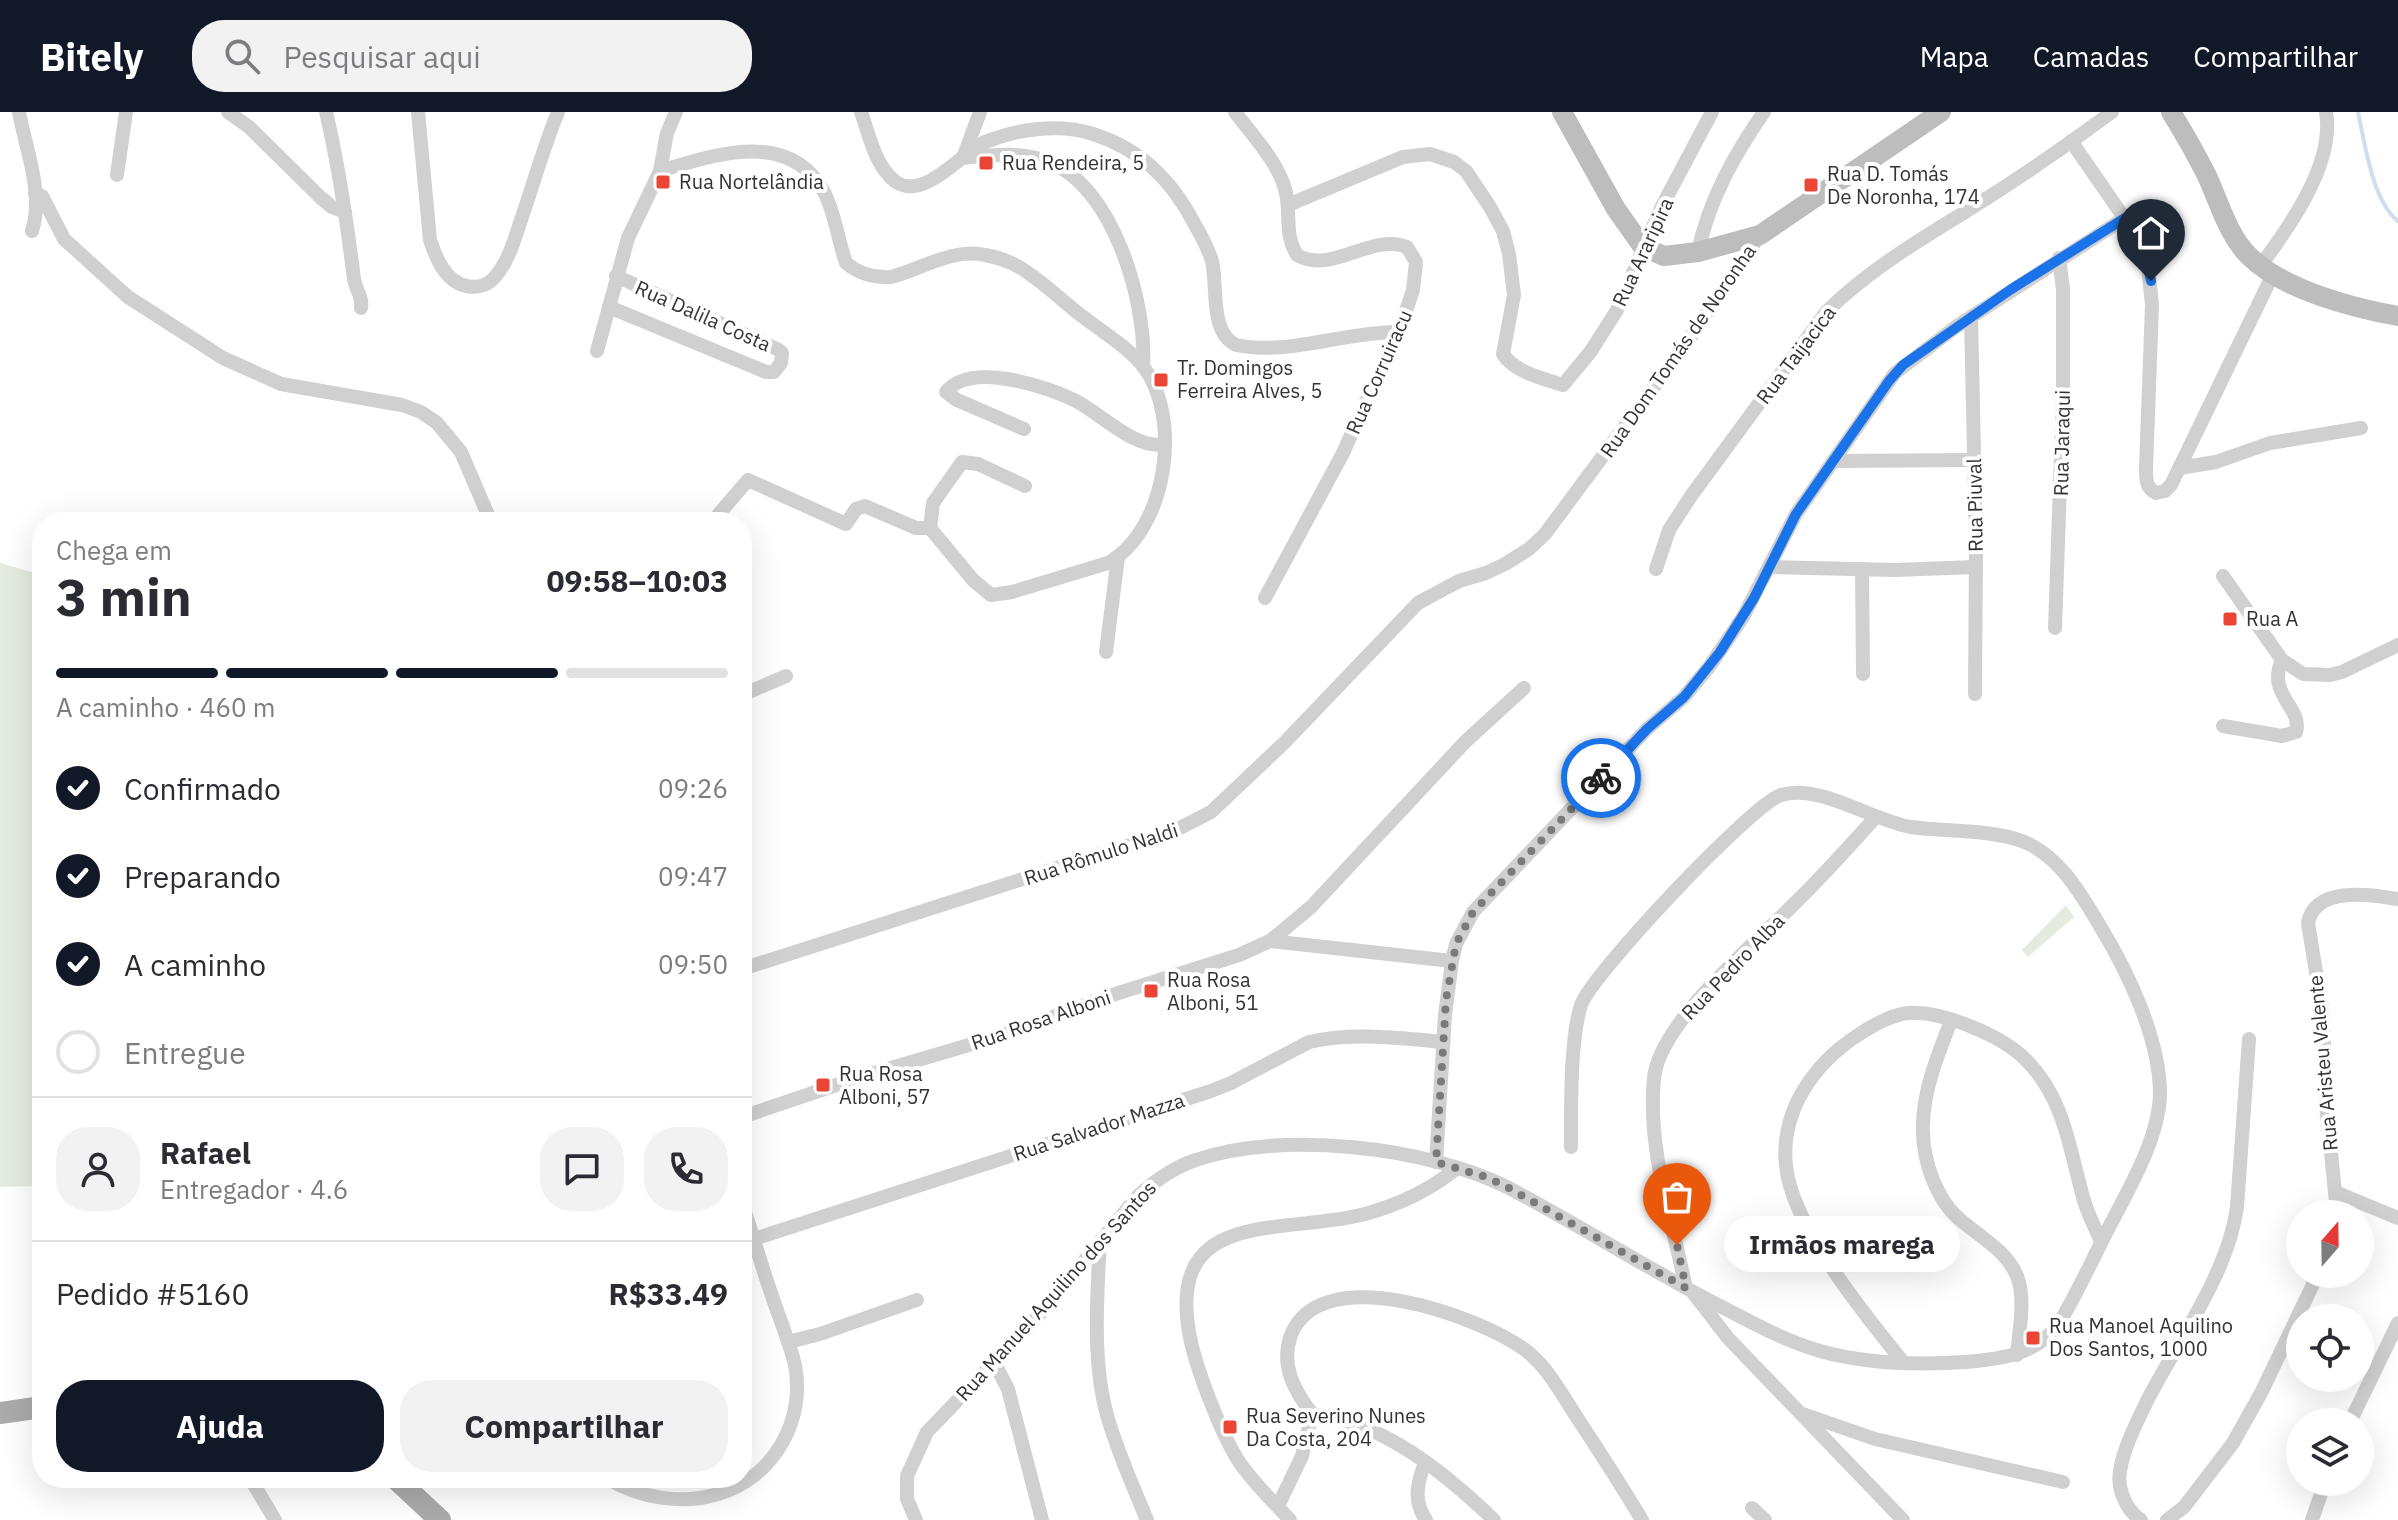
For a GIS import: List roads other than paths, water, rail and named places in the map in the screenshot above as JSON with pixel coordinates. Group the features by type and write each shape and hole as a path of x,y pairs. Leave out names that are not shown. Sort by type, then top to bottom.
{"main road":[{"path":"1562,112 1616,209 1643,247 1664,256 1698,252 1760,235"},
{"name":"Rua Dom Tomás de Noronha","path":"1760,235 1941,112"},
{"path":"2171,112 2192,145 2231,230 2250,257 2267,270 2338,301 2398,316"},
{"path":"0,1413 32,1408"},
{"path":"406,1488 440,1520"}],"street":[{"path":"19,112 35,194 37,215 32,231"},
{"path":"117,175 126,112"},
{"path":"228,112 249,127 320,197 332,207 345,212"},
{"path":"326,112 349,225 361,308"},
{"path":"418,112 430,240 434,254 449,277 474,287 487,284 496,277 512,246 558,112"},
{"path":"597,351 628,238 660,171 667,133 676,112"},
{"path":"861,112 878,158 889,175 903,185 927,182 983,143 1043,129 1078,130 1115,142 1145,159 1181,197 1208,251 1218,317 1231,342 1247,347 1276,348 1353,335 1397,332"},
{"path":"963,159 980,112"},
{"path":"1235,112 1279,176 1288,205"},
{"path":"1698,252 1709,209 1735,157 1764,112"},
{"name":"Rua Taijacica","path":"1656,569 1662,547 1691,496 1827,311 1888,260 2112,112"},
{"path":"2071,141 2125,218 2145,255 2151,281 2152,339 2146,469 2147,483 2150,490 2156,493 2165,491 2171,485 2267,270 2323,157 2328,133 2326,112"},
{"name":"Rua Araripira","path":"1288,205 1403,157 1430,154 1454,162 1466,171 1490,207 1503,231 1509,254 1514,295 1503,354 1510,362 1537,377 1563,385 1591,351 1617,310 1643,247 1706,116"},
{"path":"660,171 738,151 781,156 802,168 825,194 846,263 855,270 891,277 952,256 981,254 996,258 1021,268 1143,366 1159,399 1164,444 1163,475 1153,510 1141,532 1118,557 1077,574 991,595 967,574 930,528 933,503 962,462 978,464 1025,486"},
{"path":"963,159 1007,155 1049,161 1074,178 1091,197 1115,233 1127,262 1141,319 1143,366"},
{"path":"35,194 42,196 64,239 128,297 223,358 281,384 402,405 421,412 437,423 461,452 487,512"},
{"name":"Rua Corruiracu","path":"1265,598 1343,453 1397,332 1413,290 1416,262 1407,247 1390,243 1327,259 1301,257 1291,245 1288,205"},
{"path":"1436,1162 1443,1042 1452,961 1456,944 1473,912 1647,729 1684,697 1698,680 1738,625 1796,514 1895,373 1915,355 1971,317 2125,218"},
{"name":"Rua Dom Tomás de Noronha","path":"1472,577 1514,559 1545,534 1680,352 1760,235"},
{"name":"Rua Jaraqui","path":"2055,628 2063,399 2063,289 2059,258"},
{"name":"Rua Dalila Costa","path":"609,307 766,372 774,372 781,363 782,353 779,350 616,276"},
{"name":"Rua Piuval","path":"1971,317 1975,460 1975,694"},
{"path":"1024,429 957,400 946,392 953,384 965,379 1019,381 1078,402 1142,442 1156,446 1164,444"},
{"path":"2179,468 2216,462 2270,443 2361,428"},
{"path":"1833,461 1975,460"},
{"path":"721,512 748,480 846,524 856,509 865,506 916,528 930,528"},
{"path":"1106,652 1118,557"},
{"path":"1769,567 1976,567"},
{"path":"1862,569 1863,674"},
{"path":"2223,576 2282,660 2303,674 2330,675 2357,666 2398,645"},
{"name":"Rua Rômulo Naldi","path":"752,966 1134,846 1196,822 1259,769 1418,603 1435,592 1472,577"},
{"path":"2223,726 2282,736 2296,732 2297,722 2276,676 2282,660"},
{"path":"752,691 786,676"},
{"name":"Rua Rosa Alboni","path":"752,1114 857,1078 1013,1032 1109,996 1239,955 1270,941 1311,907 1465,742 1524,688"},
{"name":"Rua Manuel Aquilino dos Santos","path":"916,1520 910,1510 907,1476 927,1432 1034,1321 1139,1195 1159,1179 1198,1159 1272,1146 1334,1145 1436,1162 1486,1177 1518,1193 1689,1290 1785,1339 1841,1356 1903,1362 1958,1362 2017,1355 2041,1344 2058,1325 2152,1134 2160,1092 2155,1056 2134,992 2113,947 2074,884 2051,859 2031,845 2011,838 1898,825 1811,795 1781,795 1759,808 1650,918 1594,980 1581,1004 1577,1025 1571,1147"},
{"name":"Rua Pedro Alba","path":"1689,1290 1656,1144 1654,1075 1659,1058 1673,1031 1709,989 1798,901 1876,817"},
{"name":"Rua Aristeu Valente","path":"2335,1192 2326,1105 2325,1030 2309,930 2310,915 2321,902 2341,896 2398,899"},
{"path":"1270,941 1452,961"},
{"path":"1903,1362 1835,1274 1799,1209 1785,1163 1787,1133 1798,1099 1808,1081 1847,1042 1886,1019 1906,1013 1951,1021 1978,1030 2009,1046 2038,1075 2063,1117 2083,1198 2101,1242"},
{"path":"1951,1021 1922,1115 1922,1145 1929,1171 1946,1205 2006,1259 2017,1276 2020,1289 2017,1355"},
{"name":"Rua Salvador Mazza","path":"754,1239 1211,1091 1309,1042 1346,1037 1443,1042"},
{"path":"2137,1519 2127,1505 2119,1482 2128,1446 2145,1405 2221,1265 2235,1222 2249,1039"},
{"path":"1290,1520 1246,1471 1227,1440 1193,1348 1185,1307 1187,1292 1199,1261 1216,1243 1231,1235 1251,1228 1363,1214 1437,1184 1457,1168"},
{"path":"2336,1200 2335,1192 2398,1218"},
{"path":"752,1233 795,1368 792,1421 785,1440 752,1477"},
{"path":"1100,1241 1098,1328 1102,1386 1115,1440 1147,1520"},
{"path":"2167,1520 2184,1507 2238,1436 2311,1288"},
{"path":"1689,1290 1728,1338 1903,1520"},
{"path":"1494,1520 1451,1480 1425,1463 1356,1426 1312,1414 1294,1388 1289,1374 1287,1350 1295,1326 1314,1310 1355,1298 1385,1298 1463,1318 1502,1334 1538,1361 1642,1520"},
{"path":"788,1342 917,1300"},
{"path":"2357,1408 2398,1323"},
{"path":"994,1362 1008,1389 1042,1520"},
{"path":"1799,1413 1875,1439 2063,1482"},
{"path":"1278,1506 1302,1456 1312,1414"},
{"path":"1425,1463 1417,1489 1418,1502 1426,1520"},
{"path":"256,1488 275,1520"},
{"path":"627,1488 665,1498 715,1495 732,1488"},
{"path":"2312,1520 2320,1496"},
{"path":"1752,1508 1765,1520"}],"waterway":[{"path":"2358,112 2376,186 2389,212 2398,221"}],"place":[{"name":"Rua Rendeira, 5","path":"986,163"},
{"name":"Rua Nortelândia","path":"663,182"},
{"name":"Rua D. Tomás De Noronha, 174","path":"1811,185"},
{"name":"Tr. Domingos Ferreira Alves, 5","path":"1161,380"},
{"name":"Rua A","path":"2230,619"},
{"name":"Rua Rosa Alboni, 51","path":"1151,991"},
{"name":"Rua Rosa Alboni, 57","path":"823,1085"},
{"name":"Irmãos marega","path":"1677,1245"},
{"name":"Rua Manoel Aquilino Dos Santos, 1000","path":"2033,1338"},
{"name":"Rua Severino Nunes Da Costa, 204","path":"1230,1427"}]}
